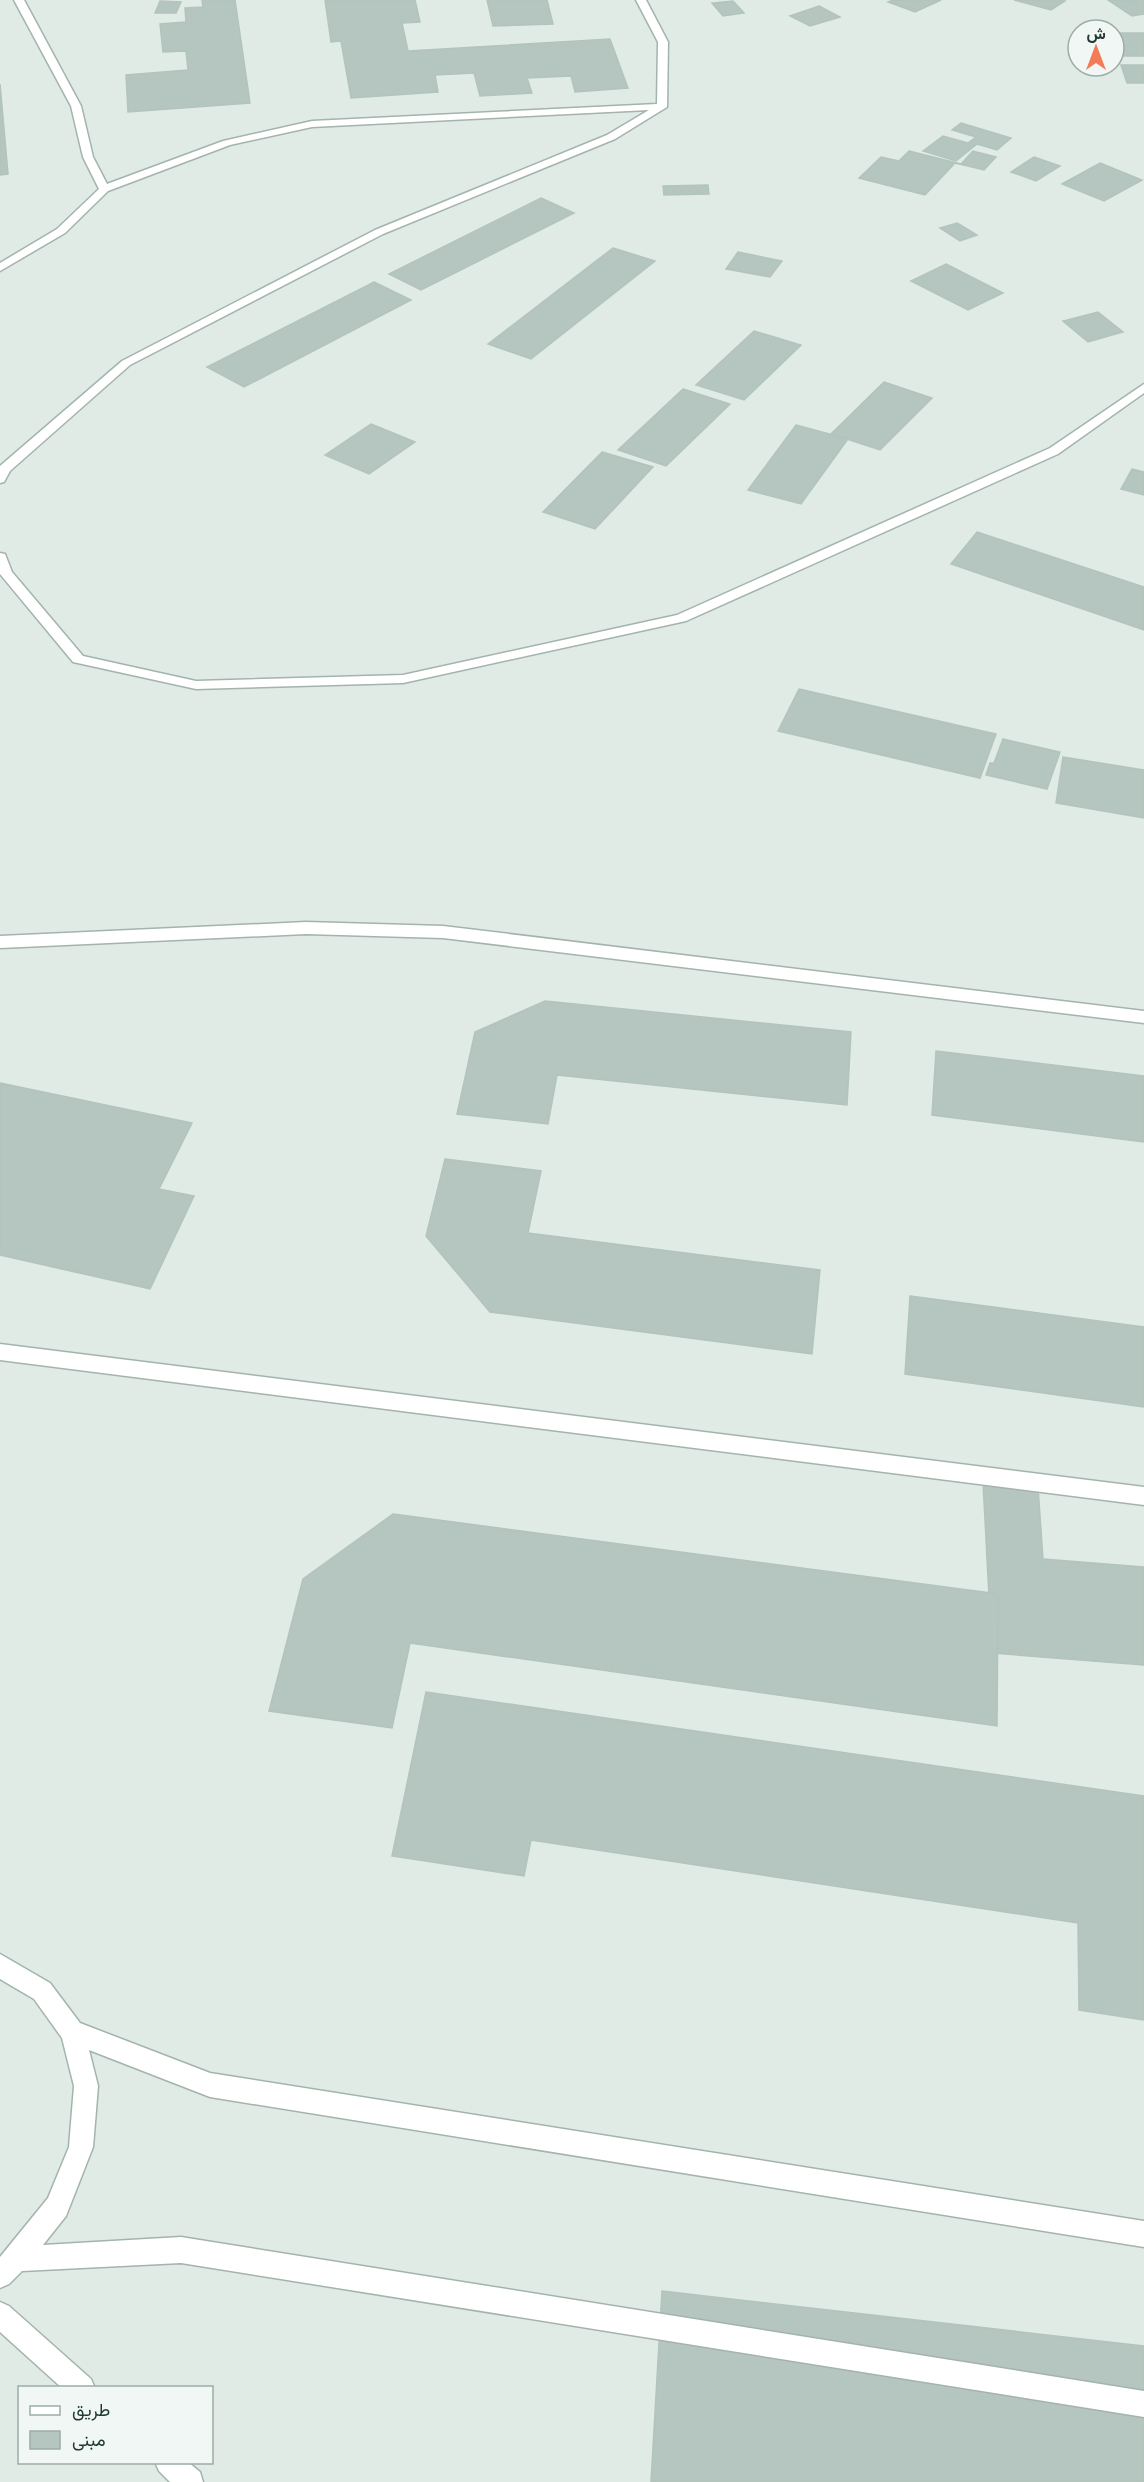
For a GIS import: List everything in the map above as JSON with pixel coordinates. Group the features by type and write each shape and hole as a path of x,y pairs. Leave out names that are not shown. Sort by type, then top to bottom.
{"street":[{"path":"19,0 76,106 88,157 104,189"},
{"path":"641,0 663,42 662,107"},
{"path":"0,268 61,231 104,189 227,143 312,124 662,107"},
{"path":"0,478 4,470 126,363 379,232 611,137 662,107"},
{"path":"0,557 6,573 78,659 196,685 403,679 681,618 1054,451 1144,388"},
{"path":"0,942 306,928 443,932 1144,1017"},
{"path":"0,1352 1144,1496"},
{"path":"0,1966 42,1991 72,2032 86,2086 81,2147 57,2207 8,2267"},
{"path":"72,2032 210,2085 1144,2234"},
{"path":"8,2267 180,2250 1144,2404"},
{"path":"0,2315 80,2386"},
{"path":"169,2464 190,2482"}],"building":[{"path":"202,0 235,0 250,103 128,112 126,75 188,70 186,51 163,52 160,24 186,22 185,8 203,7"},
{"path":"325,0 415,0 420,22 402,23 408,51 610,39 628,88 575,92 571,76 527,78 532,93 480,96 474,73 435,75 438,92 351,98 341,41 331,42"},
{"path":"487,0 547,0 553,24 493,26"},
{"path":"893,0 941,0 915,12 888,2"},
{"path":"1014,0 1062,0 1065,1 1051,10"},
{"path":"1108,0 1144,0 1144,14 1132,16"},
{"path":"160,1 181,2 176,13 155,13"},
{"path":"733,1 744,13 723,16 712,3"},
{"path":"819,6 840,17 810,26 790,16"},
{"path":"1126,33 1144,33 1144,56 1126,56"},
{"path":"1126,65 1144,65 1144,83 1127,83"},
{"path":"0,84 8,174 0,175"},
{"path":"961,123 1011,138 997,150 977,144 956,161 923,151 943,136 968,143 976,137 952,130"},
{"path":"909,151 961,164 973,151 996,157 984,170 955,163 925,195 859,178 881,157 899,161"},
{"path":"1034,157 1060,166 1036,181 1011,172"},
{"path":"1100,163 1142,180 1104,201 1062,184"},
{"path":"708,185 709,194 664,195 663,186"},
{"path":"541,198 574,213 421,290 389,274"},
{"path":"957,223 977,235 960,241 940,228"},
{"path":"613,248 655,261 531,359 488,344"},
{"path":"738,252 782,261 770,277 726,269"},
{"path":"946,264 1003,293 968,310 911,281"},
{"path":"374,282 411,300 244,387 207,367"},
{"path":"1098,312 1123,332 1088,342 1063,321"},
{"path":"754,331 801,345 744,400 696,385"},
{"path":"884,382 932,398 880,450 831,434"},
{"path":"683,389 730,404 666,466 618,450"},
{"path":"371,424 415,442 369,474 325,455"},
{"path":"796,425 848,439 801,504 748,490"},
{"path":"602,452 653,467 595,529 543,512"},
{"path":"1132,469 1144,472 1144,495 1121,489"},
{"path":"977,532 1144,587 1144,630 951,564"},
{"path":"799,689 996,734 980,778 778,731"},
{"path":"1003,739 1060,752 1047,789 986,775 990,763 994,763"},
{"path":"1063,757 1144,770 1144,818 1056,803"},
{"path":"545,1001 851,1032 847,1105 557,1075 548,1124 457,1114 475,1032"},
{"path":"936,1051 1144,1076 1144,1142 932,1115"},
{"path":"0,1083 192,1123 159,1189 194,1196 150,1289 0,1255"},
{"path":"445,1159 541,1171 528,1233 820,1270 812,1354 490,1312 426,1236"},
{"path":"910,1296 1144,1327 1144,1407 905,1374"},
{"path":"983,1482 1038,1487 1043,1559 1144,1567 1144,1665 992,1653"},
{"path":"393,1514 998,1594 997,1726 410,1643 392,1728 269,1711 303,1579"},
{"path":"426,1692 1144,1796 1144,2020 1079,2010 1078,1923 531,1840 524,1876 392,1856"},
{"path":"662,2291 1144,2346 1144,2482 651,2482"}]}
